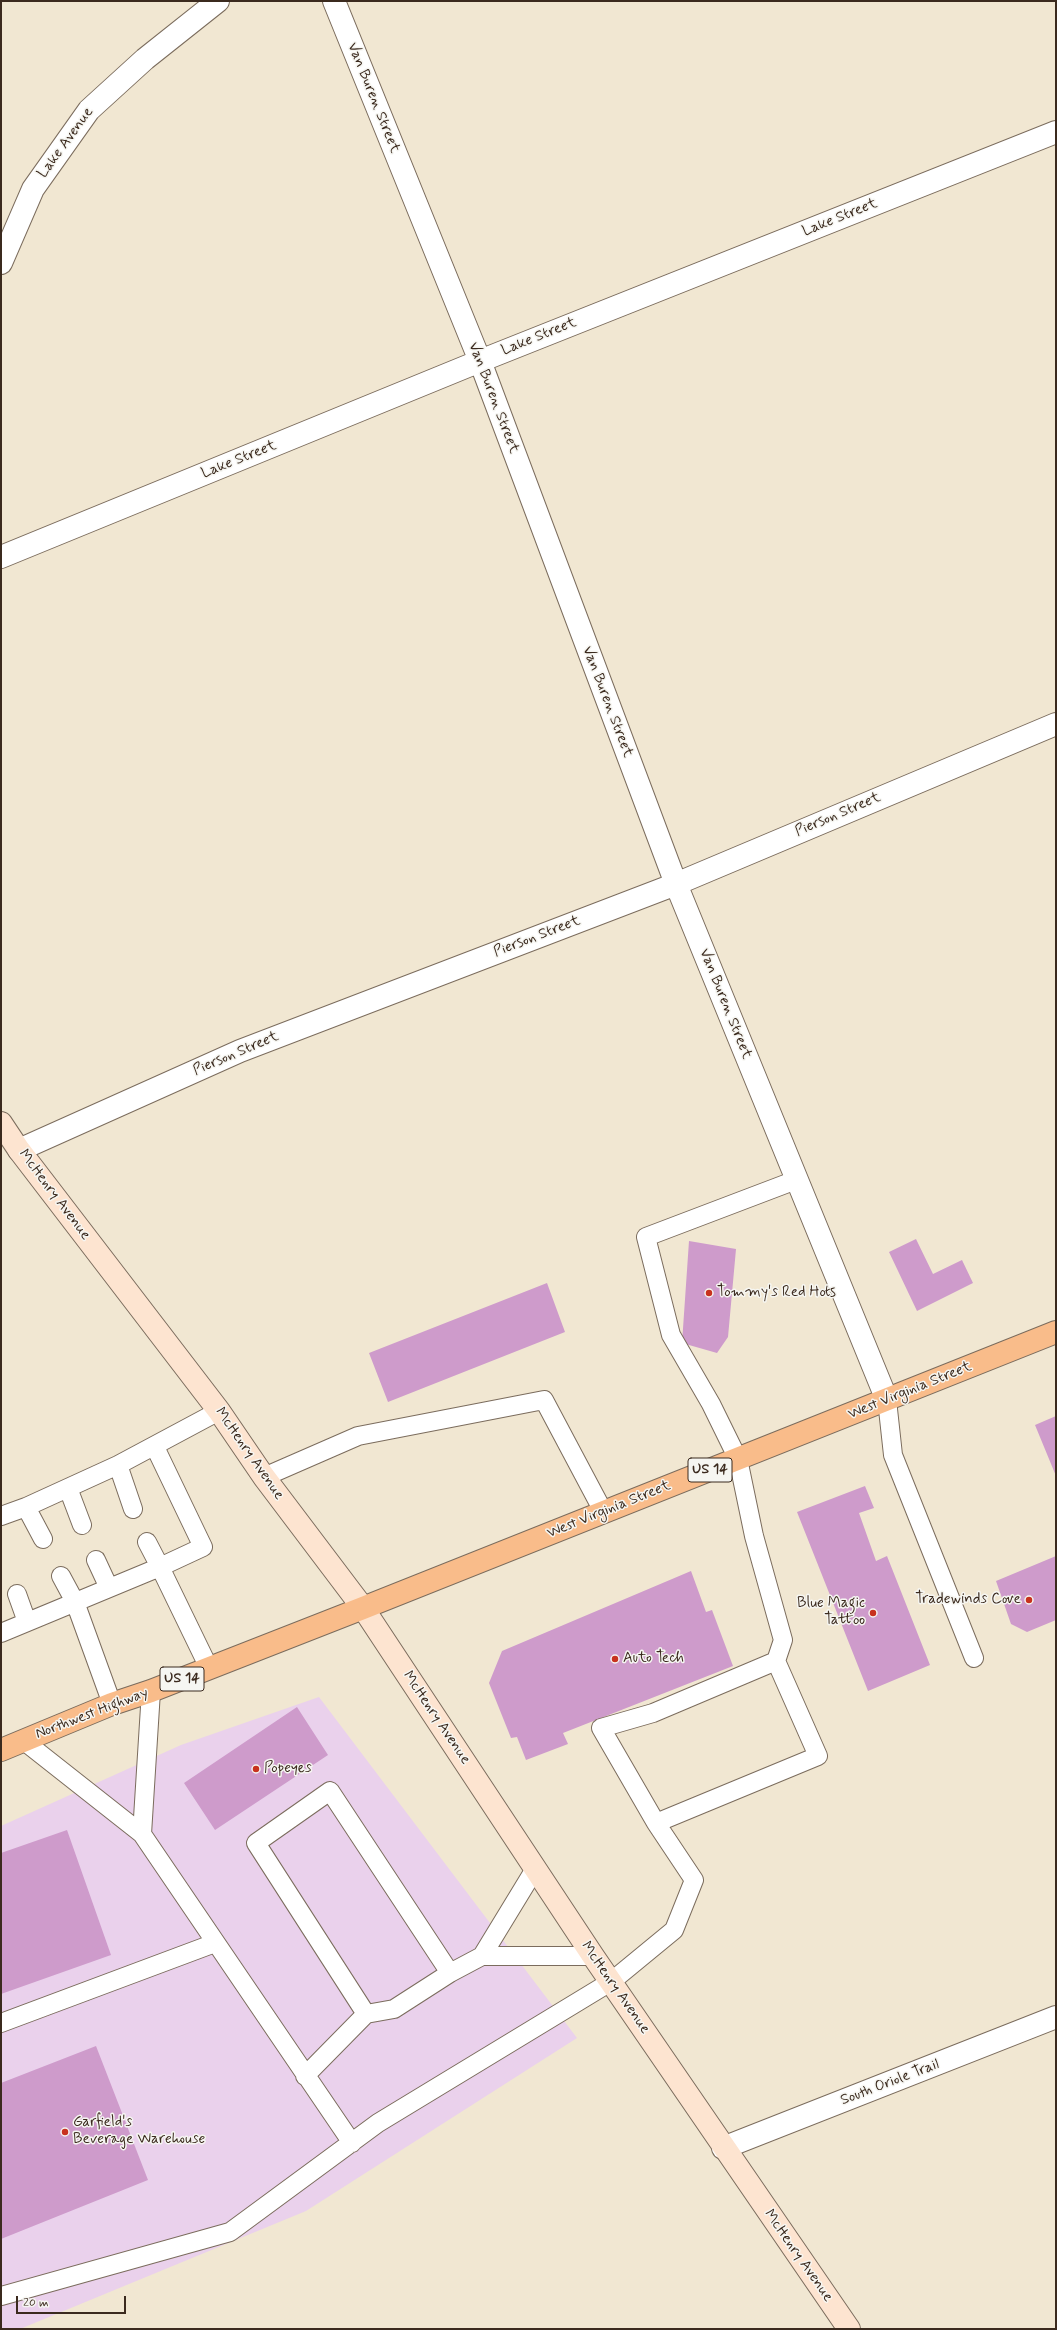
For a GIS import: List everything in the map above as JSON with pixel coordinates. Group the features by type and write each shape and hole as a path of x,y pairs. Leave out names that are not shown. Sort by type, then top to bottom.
{"main road":[{"name":"West Virginia Street","path":"363,1608 1056,1332"},
{"name":"Northwest Highway","path":"1,1750 112,1704 151,1691 363,1608"}],"street":[{"name":"Lake Avenue","path":"1,263 33,189 89,110 145,59 218,1"},
{"name":"Van Buren Street","path":"334,1 480,361 676,884 887,1400"},
{"name":"Lake Street","path":"1,557 480,361 1056,132"},
{"name":"Pierson Street","path":"19,1150 240,1051 676,884 1056,724"},
{"name":"McHenry Avenue","path":"1,1123 19,1150 219,1411 264,1477 363,1608 593,1956 612,1981 723,2148 849,2329"},
{"name":"South Oriole Trail","path":"723,2148 1056,2017"}],"lane":[{"path":"656,1823 818,1756 776,1661 783,1640 754,1536 738,1459 710,1404 671,1335 646,1237 796,1180"},
{"path":"264,1477 358,1436 544,1400 604,1513"},
{"path":"887,1400 893,1455 974,1658"},
{"path":"1,1516 26,1507 118,1465 155,1447 219,1411"},
{"path":"1,1633 160,1568 203,1547 155,1447"},
{"path":"118,1465 133,1509"},
{"path":"68,1488 82,1524"},
{"path":"26,1507 43,1539"},
{"path":"147,1542 210,1668"},
{"path":"96,1560 109,1588"},
{"path":"61,1576 75,1602 112,1704"},
{"path":"17,1594 27,1622"},
{"path":"1,2296 230,2232 378,2123 612,1981 674,1930 694,1880 656,1823 601,1728 653,1713 776,1661"},
{"path":"142,1834 151,1691"},
{"path":"24,1740 142,1834 305,2076 352,2143"},
{"path":"366,2014 256,1843 330,1791 450,1974"},
{"path":"305,2076 366,2014 394,2009 482,1956 535,1869"},
{"path":"1,2023 215,1943"},
{"path":"482,1956 593,1956"}],"shaded area":[{"path":"319,1697 577,2038 306,2211 20,2329 1,2329 1,1826 181,1745"}],"building":[{"path":"916,1239 933,1274 962,1260 973,1283 917,1311 889,1252"},
{"name":"Tommy's Red Hots","path":"689,1241 736,1249 728,1337 717,1353 682,1343"},
{"path":"547,1283 565,1332 388,1402 369,1353"},
{"path":"1056,1416 1056,1476 1035,1425"},
{"name":"Blue Magic Tattoo","path":"865,1486 874,1508 859,1513 876,1561 887,1556 930,1665 868,1691 797,1512"},
{"name":"Tradewinds Cove","path":"1056,1556 1056,1620 1027,1632 1011,1624 996,1581"},
{"name":"Auto Tech","path":"691,1571 706,1612 712,1610 733,1666 563,1733 568,1744 526,1760 517,1737 511,1738 489,1683 502,1651"},
{"name":"Popeyes","path":"297,1707 328,1755 215,1830 184,1783"},
{"path":"67,1830 111,1955 1,1994 1,1853"},
{"name":"Garfield's Beverage Warehouse","path":"96,2046 148,2180 1,2239 1,2083"}],"place":[{"name":"Tommy's Red Hots","path":"709,1293"},
{"name":"Tradewinds Cove","path":"1029,1600"},
{"name":"Blue Magic Tattoo","path":"873,1613"},
{"name":"Auto Tech","path":"615,1659"},
{"name":"Popeyes","path":"256,1769"},
{"name":"Garfield's Beverage Warehouse","path":"65,2132"}]}
